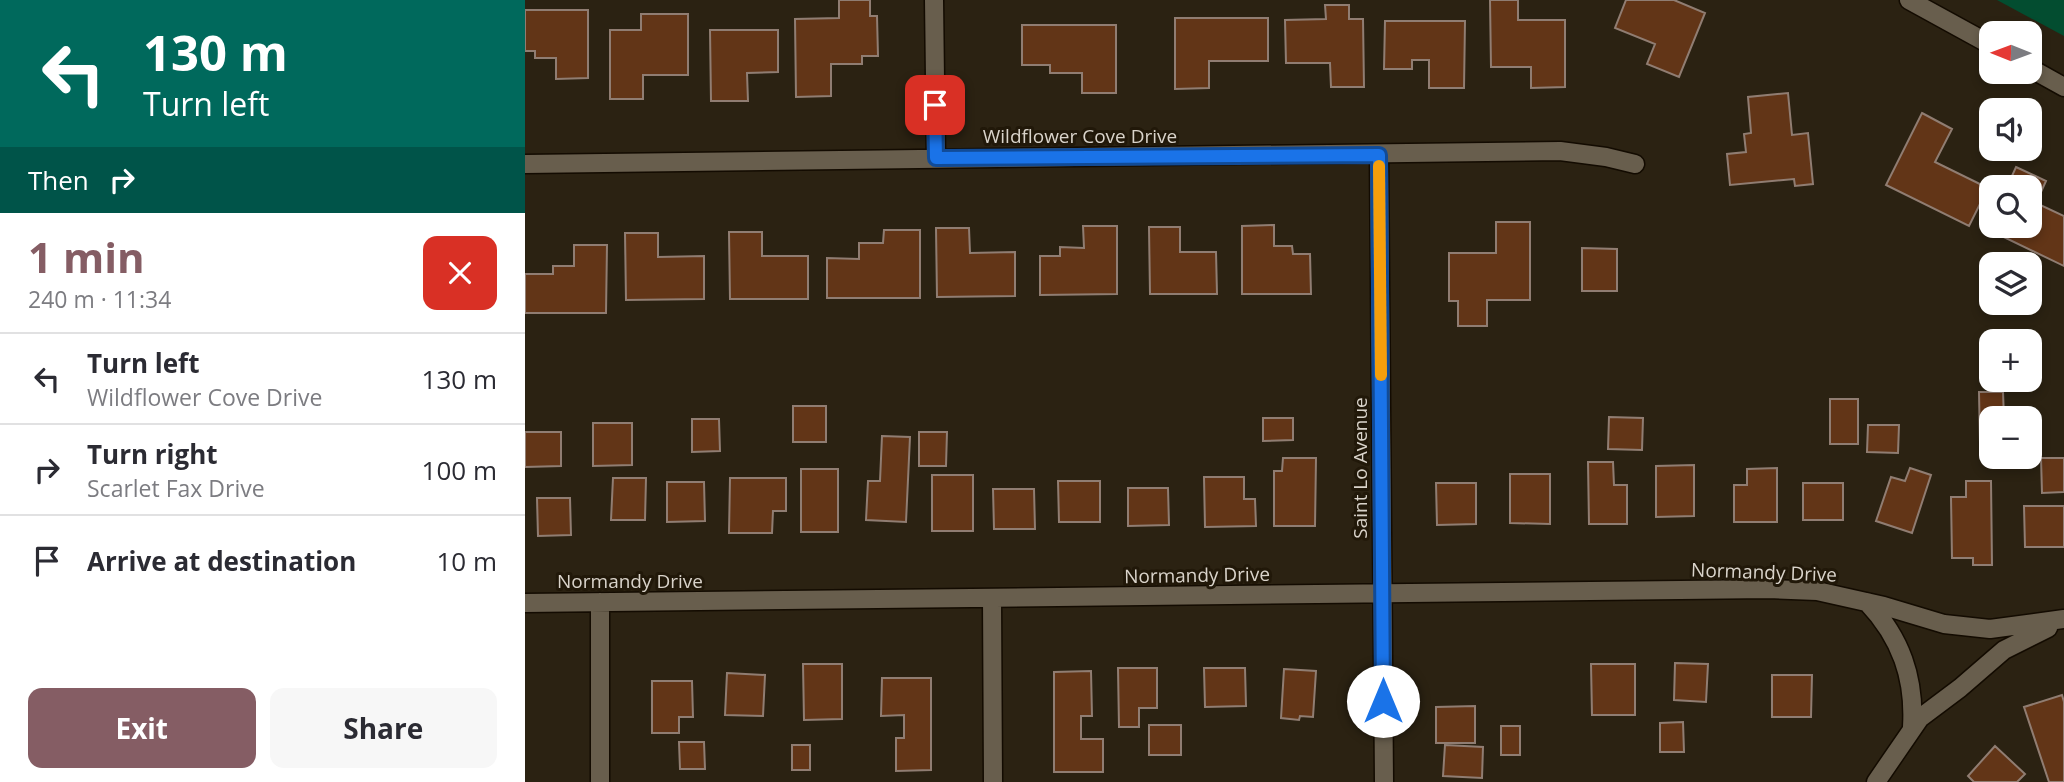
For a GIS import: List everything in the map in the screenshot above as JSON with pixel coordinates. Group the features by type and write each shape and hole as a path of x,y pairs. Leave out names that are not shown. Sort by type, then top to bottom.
{"street":[{"path":"934,0 936,158"},
{"path":"1909,0 1979,38"},
{"path":"2042,75 2064,87"},
{"name":"Wildflower Cove Drive","path":"525,164 1560,151 1635,164"},
{"name":"Saint Lo Avenue","path":"1379,155 1384,782"},
{"name":"Normandy Drive","path":"525,603 1769,589 1817,591 1944,624 1990,629 2064,620"},
{"path":"992,598 993,782"},
{"path":"600,602 600,782"},
{"path":"1867,602 1886,623 1906,665 1913,696 1912,727"},
{"name":"Normandy Drive","path":"1876,782 1920,718 2004,650 2064,620"}],"green space":[{"path":"1997,0 2064,0 2064,36 2042,24 2042,21 2036,21"}],"building":[{"path":"839,0 870,0 870,16 877,16 878,56 862,56 862,64 831,64 831,96 796,97 795,19 839,18"},
{"path":"1490,0 1518,0 1518,20 1565,20 1565,87 1531,88 1531,67 1491,67"},
{"path":"1626,0 1674,0 1705,13 1679,77 1647,64 1655,44 1615,28"},
{"path":"1325,5 1349,5 1349,19 1363,19 1364,87 1331,87 1330,63 1286,63 1285,20 1326,19"},
{"path":"525,10 588,10 588,78 556,79 556,58 535,58 535,51 525,51"},
{"path":"641,14 688,14 688,75 643,75 643,99 610,99 610,30 641,30"},
{"path":"1175,18 1268,18 1268,61 1209,61 1209,88 1175,89"},
{"path":"1385,21 1465,21 1464,88 1429,88 1429,60 1412,60 1412,69 1384,69"},
{"path":"1022,25 1116,25 1116,93 1082,93 1082,73 1050,73 1050,65 1022,65"},
{"path":"710,30 778,30 778,72 747,73 748,101 711,101"},
{"path":"1788,93 1792,135 1808,133 1813,184 1795,186 1794,179 1730,185 1727,154 1746,152 1744,134 1751,133 1748,97"},
{"path":"1922,113 1952,129 1935,162 1979,184 1979,206 1969,226 1886,185"},
{"path":"2016,167 2033,175 2012,175"},
{"path":"2042,206 2064,216 2064,266 2042,255 2042,252 2035,252 2006,238 2042,238"},
{"path":"1496,222 1530,222 1530,300 1487,300 1487,326 1458,326 1458,301 1449,301 1449,253 1496,253"},
{"path":"1274,225 1274,246 1292,246 1293,254 1310,254 1311,294 1242,294 1242,226"},
{"path":"1083,226 1117,226 1117,294 1040,295 1040,256 1060,256 1060,247 1084,248"},
{"path":"1149,227 1180,227 1180,252 1216,252 1217,294 1150,294"},
{"path":"936,228 969,228 970,253 1015,252 1015,296 937,297"},
{"path":"884,230 920,230 920,298 827,298 827,258 859,259 859,243 883,243"},
{"path":"729,232 762,232 762,256 808,256 808,299 730,299"},
{"path":"625,233 658,233 658,257 704,256 704,299 626,300"},
{"path":"574,245 607,245 606,313 525,313 525,274 553,274 553,266 574,266"},
{"path":"1582,248 1617,249 1617,291 1582,291"},
{"path":"1979,392 2003,392 2004,406 1979,406"},
{"path":"1830,399 1858,399 1858,444 1830,444"},
{"path":"793,406 826,406 826,442 793,442"},
{"path":"1609,417 1643,418 1642,450 1608,449"},
{"path":"1263,418 1293,418 1293,440 1263,441"},
{"path":"692,419 719,419 720,451 692,452"},
{"path":"593,423 632,423 632,465 593,466"},
{"path":"1868,425 1899,425 1898,453 1867,452"},
{"path":"525,432 561,432 561,466 525,467"},
{"path":"919,432 947,432 946,466 919,466"},
{"path":"882,436 910,437 906,522 866,520 868,481 880,481"},
{"path":"1283,458 1316,458 1315,526 1274,526 1274,471 1282,471"},
{"path":"2042,458 2064,458 2064,492 2042,493"},
{"path":"1588,462 1613,462 1614,485 1627,485 1627,524 1589,524"},
{"path":"1694,465 1694,516 1656,517 1656,466"},
{"path":"1777,468 1777,522 1734,522 1734,485 1747,485 1747,469"},
{"path":"1910,468 1931,475 1912,533 1876,521 1891,477 1905,481"},
{"path":"801,469 838,469 838,532 801,532"},
{"path":"1510,474 1550,474 1550,524 1510,523"},
{"path":"932,475 973,475 973,531 932,531"},
{"path":"1204,477 1244,477 1244,499 1255,499 1256,526 1205,527"},
{"path":"613,478 646,478 645,520 611,520"},
{"path":"730,478 786,478 786,511 773,511 772,533 729,533"},
{"path":"1058,481 1100,481 1100,522 1059,522"},
{"path":"1966,481 1991,481 1992,565 1973,565 1973,558 1952,558 1951,497 1966,497"},
{"path":"667,482 704,482 705,521 667,522"},
{"path":"1436,483 1476,483 1476,524 1437,525"},
{"path":"1803,483 1843,483 1843,520 1803,520"},
{"path":"1128,488 1168,488 1169,525 1128,526"},
{"path":"993,489 1034,489 1035,529 994,529"},
{"path":"537,498 570,498 571,535 538,536"},
{"path":"2024,506 2064,506 2064,547 2025,547"},
{"path":"1675,663 1708,664 1706,702 1674,700"},
{"path":"803,664 842,664 842,719 804,720"},
{"path":"1591,664 1635,664 1635,715 1592,715"},
{"path":"1118,668 1157,668 1157,708 1139,708 1139,727 1119,727"},
{"path":"1204,668 1245,668 1246,706 1205,707"},
{"path":"1284,669 1316,671 1313,717 1300,716 1299,720 1281,718"},
{"path":"1091,671 1092,716 1081,716 1081,739 1103,739 1103,772 1054,772 1054,672"},
{"path":"727,673 765,675 763,716 725,715"},
{"path":"1772,675 1812,675 1811,717 1772,717"},
{"path":"882,678 931,678 931,770 896,771 896,738 904,738 904,715 881,716"},
{"path":"652,681 692,681 693,717 679,717 679,733 652,733"},
{"path":"2062,695 2064,782 2049,782 2024,707"},
{"path":"1475,706 1475,743 1436,743 1436,707"},
{"path":"1683,722 1684,752 1660,752 1660,723"},
{"path":"1149,725 1181,725 1181,755 1149,755"},
{"path":"1501,726 1520,726 1520,755 1501,755"},
{"path":"679,742 704,742 705,769 680,769"},
{"path":"792,745 810,745 810,770 792,770"},
{"path":"1445,745 1483,747 1482,778 1443,776"},
{"path":"1995,746 2025,774 2017,782 1974,782 1968,776"}],"slow traffic":[{"path":"1379,166 1381,375"}],"route":[{"path":"935,105 936,158 1379,155 1383,701"}]}
